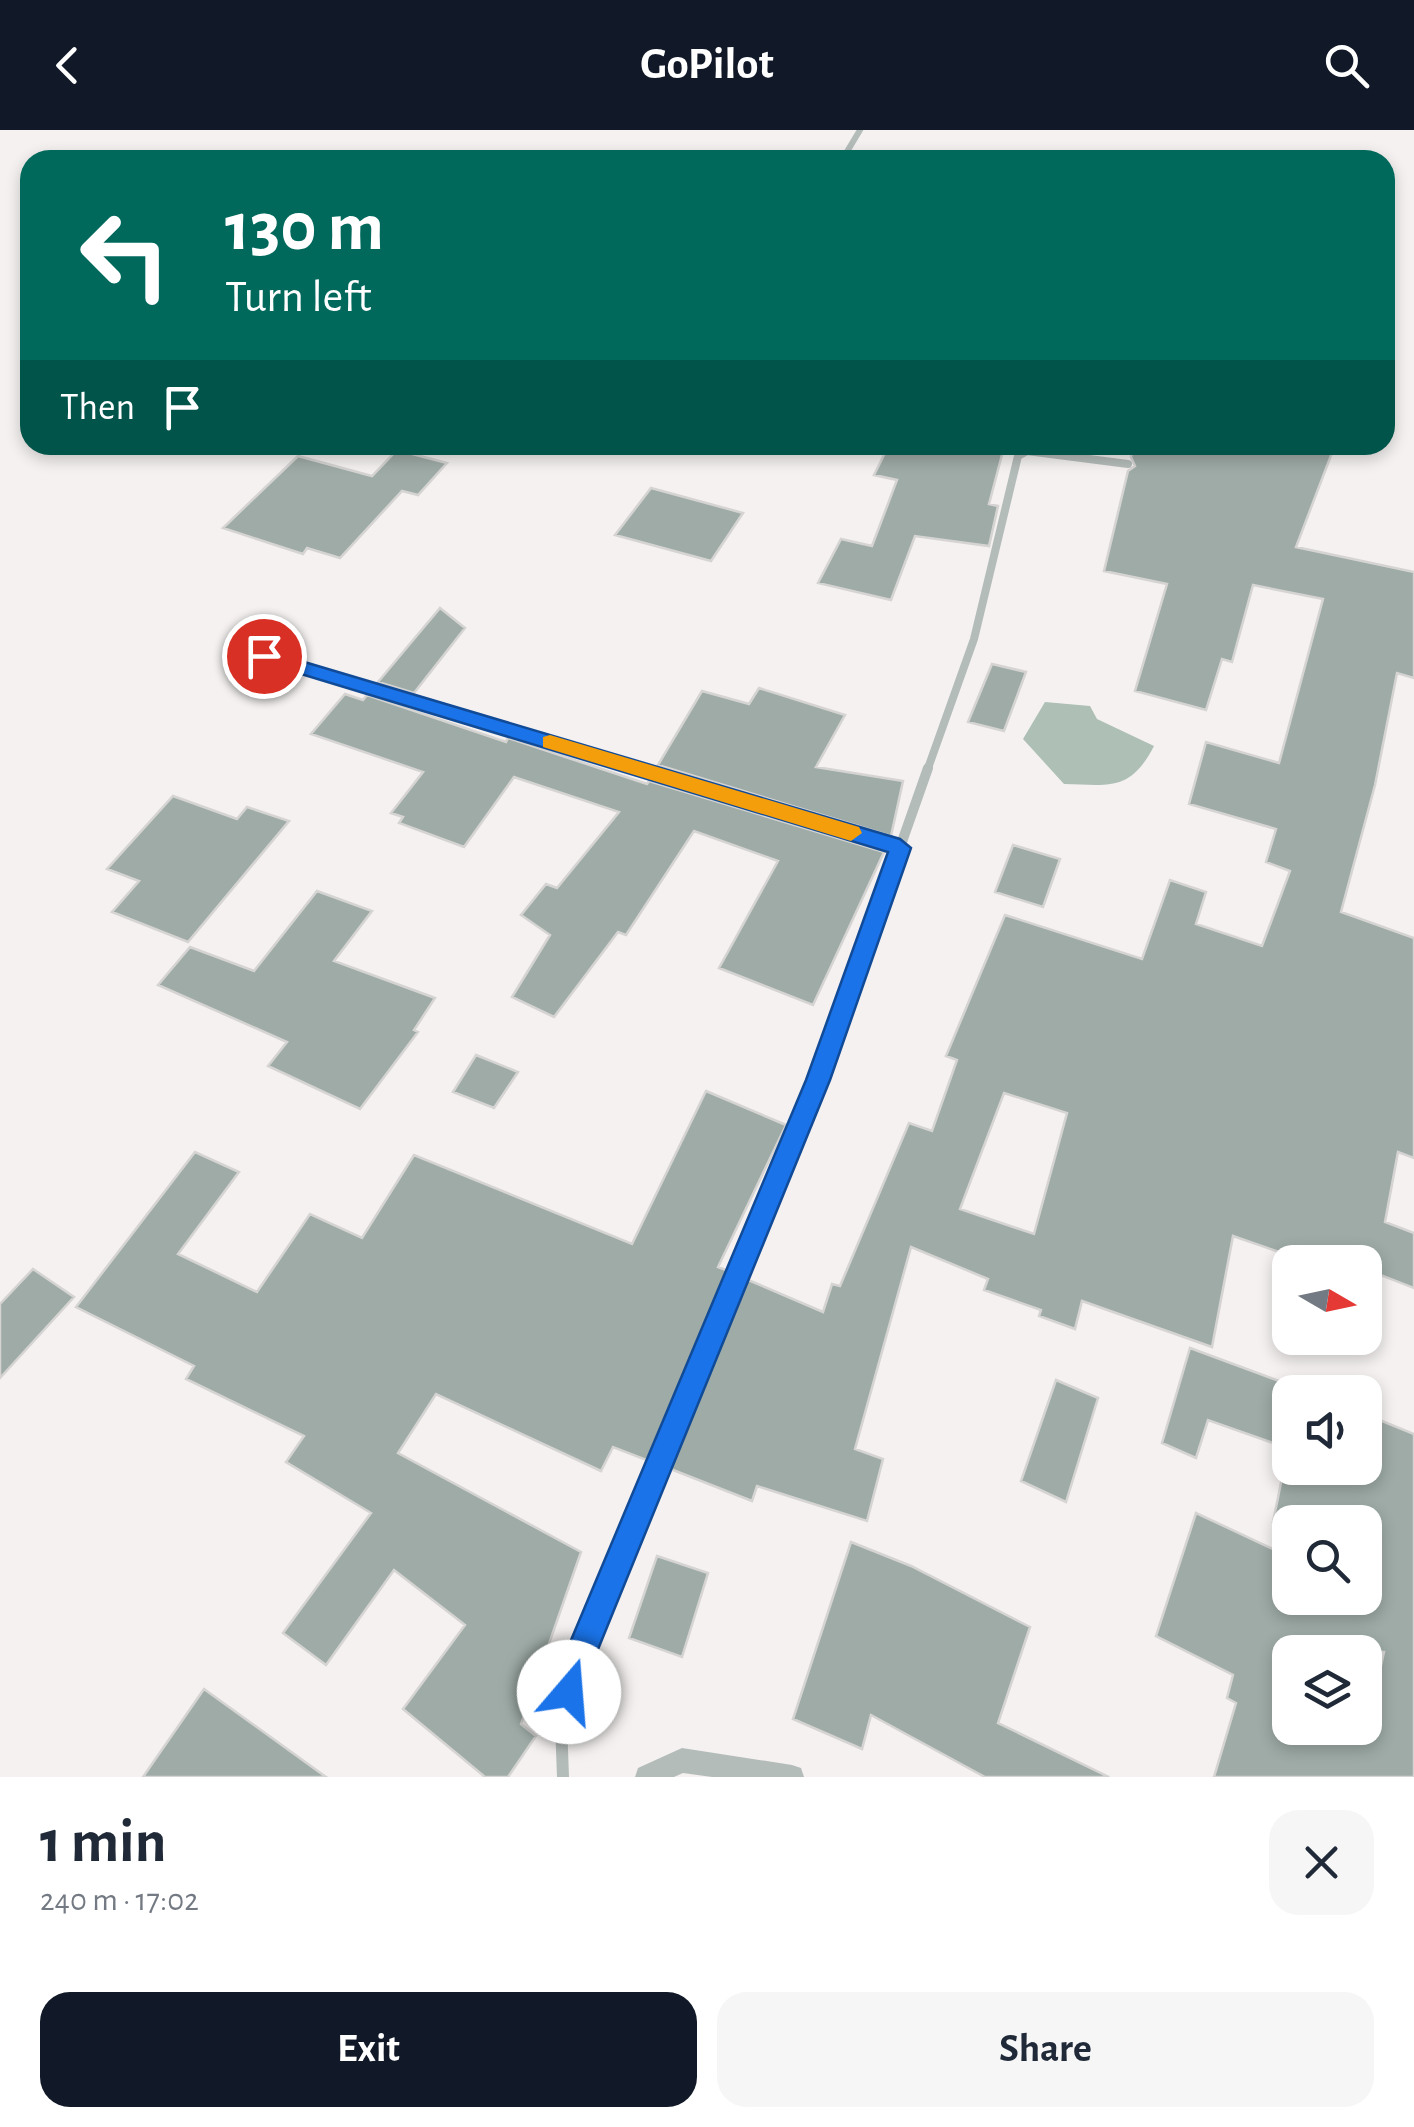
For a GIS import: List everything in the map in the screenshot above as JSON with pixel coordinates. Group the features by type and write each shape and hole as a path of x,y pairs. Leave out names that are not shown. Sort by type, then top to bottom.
{"street":[{"path":"563,1777 561,1722 576,1664 818,1080 974,639 1020,455"},
{"path":"1058,455 1128,464"},
{"path":"264,656 900,848"},
{"path":"646,1777 682,1760 792,1777"}],"shaded area":[{"path":"1045,702 1090,706 1097,719 1154,746 1127,779 1106,785 1064,784 1023,739"}],"building":[{"path":"392,455 416,455 447,463 418,495 402,491 340,558 307,548 303,554 223,528 298,456 372,476"},
{"path":"884,455 1002,455 989,504 998,506 989,546 915,536 891,600 818,583 841,539 872,546 897,480 874,475"},
{"path":"1132,455 1331,455 1296,547 1414,572 1414,678 1397,673 1375,785 1341,912 1414,938 1414,1158 1398,1152 1385,1222 1414,1233 1414,1288 1382,1276 1382,1245 1272,1245 1272,1250 1233,1236 1212,1347 1082,1301 1075,1329 1039,1316 1041,1310 984,1290 988,1279 911,1247 855,1449 883,1459 867,1521 757,1486 752,1501 668,1468 746,1279 823,1312 832,1284 840,1286 909,1123 932,1131 957,1060 946,1056 1005,915 1142,959 1170,880 1206,892 1196,924 1262,946 1290,871 1266,862 1276,829 1189,804 1206,742 1279,763 1323,599 1253,585 1232,662 1222,659 1206,710 1135,691 1167,584 1104,571 1128,471 1135,466","holes":["1004,1093 1067,1113 1034,1234 960,1209"]},
{"path":"651,488 743,513 711,561 615,535"},
{"path":"440,608 465,628 414,693 378,682"},
{"path":"992,664 1026,672 1004,731 968,722"},
{"path":"759,688 845,715 816,767 903,781 891,836 658,765 702,691 749,704"},
{"path":"345,694 363,700 367,695 506,742 508,738 647,784 649,781 884,852 813,1005 719,968 778,861 694,831 626,935 618,932 554,1017 512,997 550,935 521,915 546,884 557,888 619,812 514,777 464,847 399,823 403,817 391,813 423,772 311,734"},
{"path":"173,796 237,819 247,807 289,821 188,942 112,912 139,881 107,869"},
{"path":"1013,845 1060,859 1043,907 995,892"},
{"path":"317,891 372,911 334,961 435,998 414,1030 418,1032 360,1109 268,1066 287,1042 158,985 190,947 254,971"},
{"path":"476,1055 518,1072 494,1108 453,1092"},
{"path":"706,1091 786,1125 718,1267 728,1271 649,1461 613,1447 601,1471 436,1394 398,1453 581,1552 521,1724 536,1736 508,1777 485,1777 403,1709 465,1625 394,1570 326,1665 283,1633 371,1513 286,1462 304,1436 186,1379 194,1366 76,1307 195,1152 239,1172 178,1254 257,1292 310,1214 362,1238 414,1155 632,1244"},
{"path":"33,1269 74,1297 0,1378 0,1304"},
{"path":"1190,1348 1272,1378 1272,1443 1208,1420 1196,1458 1162,1443"},
{"path":"1056,1380 1098,1398 1066,1502 1021,1481"},
{"path":"1382,1421 1414,1434 1414,1777 1214,1777 1236,1703 1227,1698 1233,1675 1156,1636 1196,1513 1272,1549 1272,1615 1382,1615 1382,1505 1276,1505 1281,1485 1382,1485"},
{"path":"851,1542 911,1566 1030,1627 998,1723 1109,1777 985,1777 871,1715 862,1749 793,1719"},
{"path":"657,1556 708,1573 682,1657 629,1638"},
{"path":"204,1689 326,1777 143,1777"}],"slow traffic":[{"path":"550,742 851,833"}],"route":[{"path":"264,656 900,848 818,1080 576,1664 569,1692"}]}
